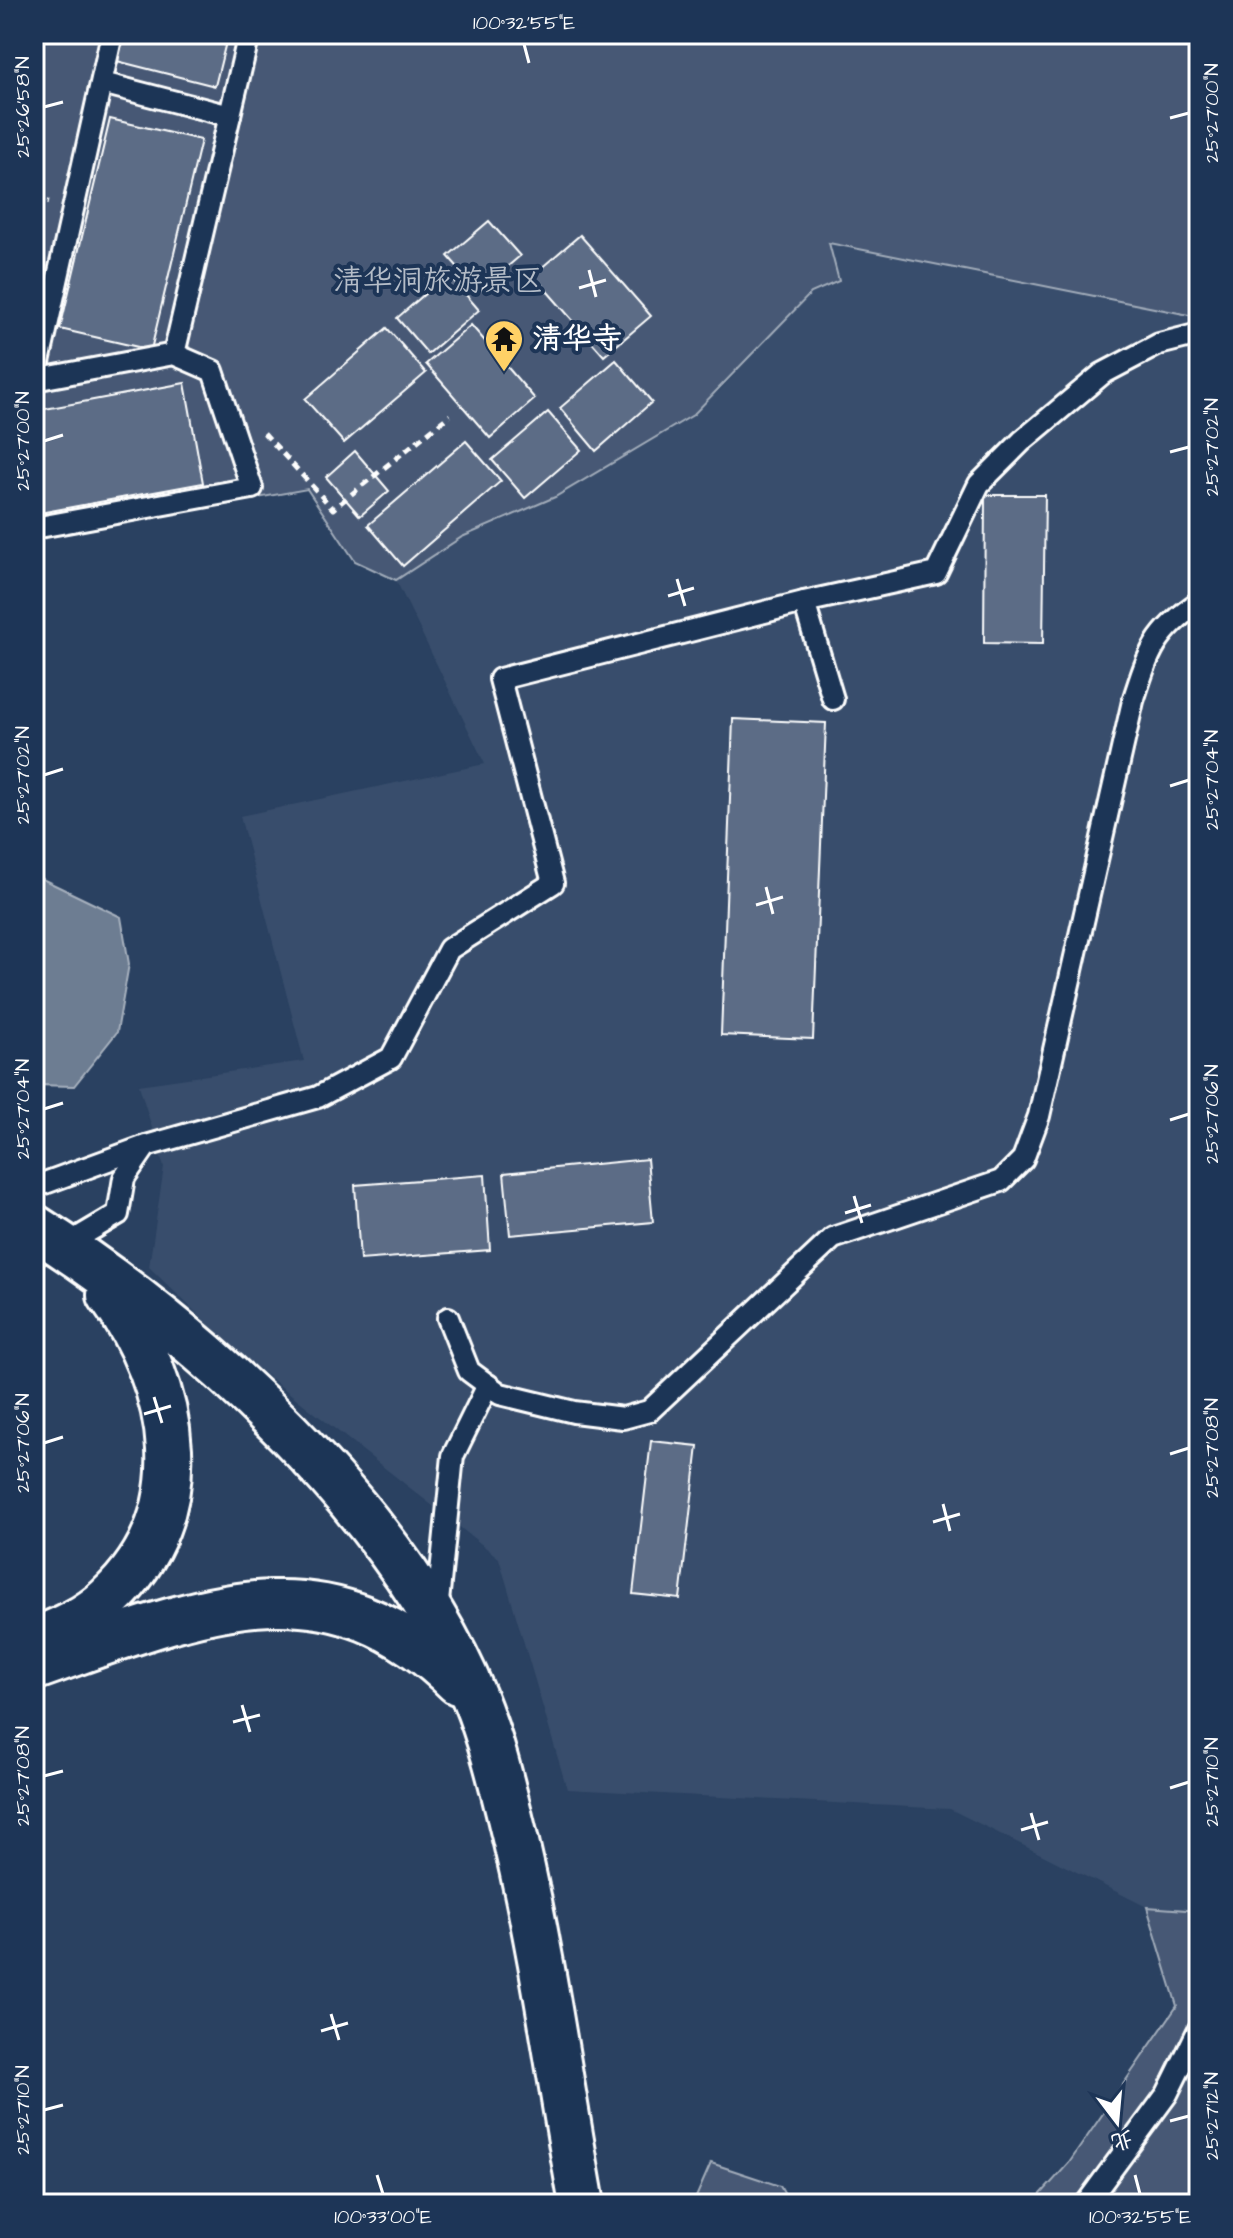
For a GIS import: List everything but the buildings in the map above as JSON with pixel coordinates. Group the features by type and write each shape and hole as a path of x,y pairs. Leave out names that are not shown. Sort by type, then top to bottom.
{"highway":[{"path":"49,1237 202,1354 293,1439 367,1521 436,1620 475,1698 500,1776 530,1900 582,2204"},
{"path":"34,1641 91,1613 131,1575 160,1518 171,1459 163,1399 140,1343 101,1283 49,1237"},
{"path":"34,1667 193,1615 284,1602 321,1604 354,1612 410,1640 475,1698"}],"lane":[{"path":"34,528 252,488 213,371 174,354 35,380 112,34"},
{"path":"174,354 249,34"},
{"path":"102,83 230,116"},
{"path":"34,1187 146,1146 318,1097 391,1058 449,949 553,883 500,679 804,602 936,573 979,484 1022,441 1102,374 1159,344 1199,334"},
{"path":"804,602 833,699"},
{"path":"448,1318 469,1371 500,1394 574,1412 623,1418 649,1411 833,1238 1001,1181 1023,1159 1039,1116 1133,701 1149,651 1174,619 1199,602"},
{"path":"49,1237 118,1214 124,1178 146,1146"},
{"path":"436,1620 453,1456 488,1385"},
{"path":"1086,2204 1167,2094 1199,2029"}],"path":[{"path":"262,430 333,509 450,415"}],"shaded area":[{"path":"828,243 1199,317 1199,1911 1147,1907 950,1809 567,1789 499,1558 236,1351 149,1267 164,1167 139,1085 304,1061 240,816 485,764 396,580 462,537 555,497 719,391 811,293 839,281"},
{"path":"34,875 121,917 129,964 117,1032 74,1086 34,1085"}],"green space":[{"name":"清华洞旅游景区","path":"34,34 1199,34 1199,317 829,243 839,281 811,293 693,415 555,497 462,537 396,580 355,561 307,489 34,539"},
{"path":"1147,1907 1199,1911 1199,2204 1032,2204 1069,2163 1177,2006"},
{"path":"711,2163 780,2186 790,2204 693,2204"}],"place":[{"name":"清华寺","path":"504,373"}]}
